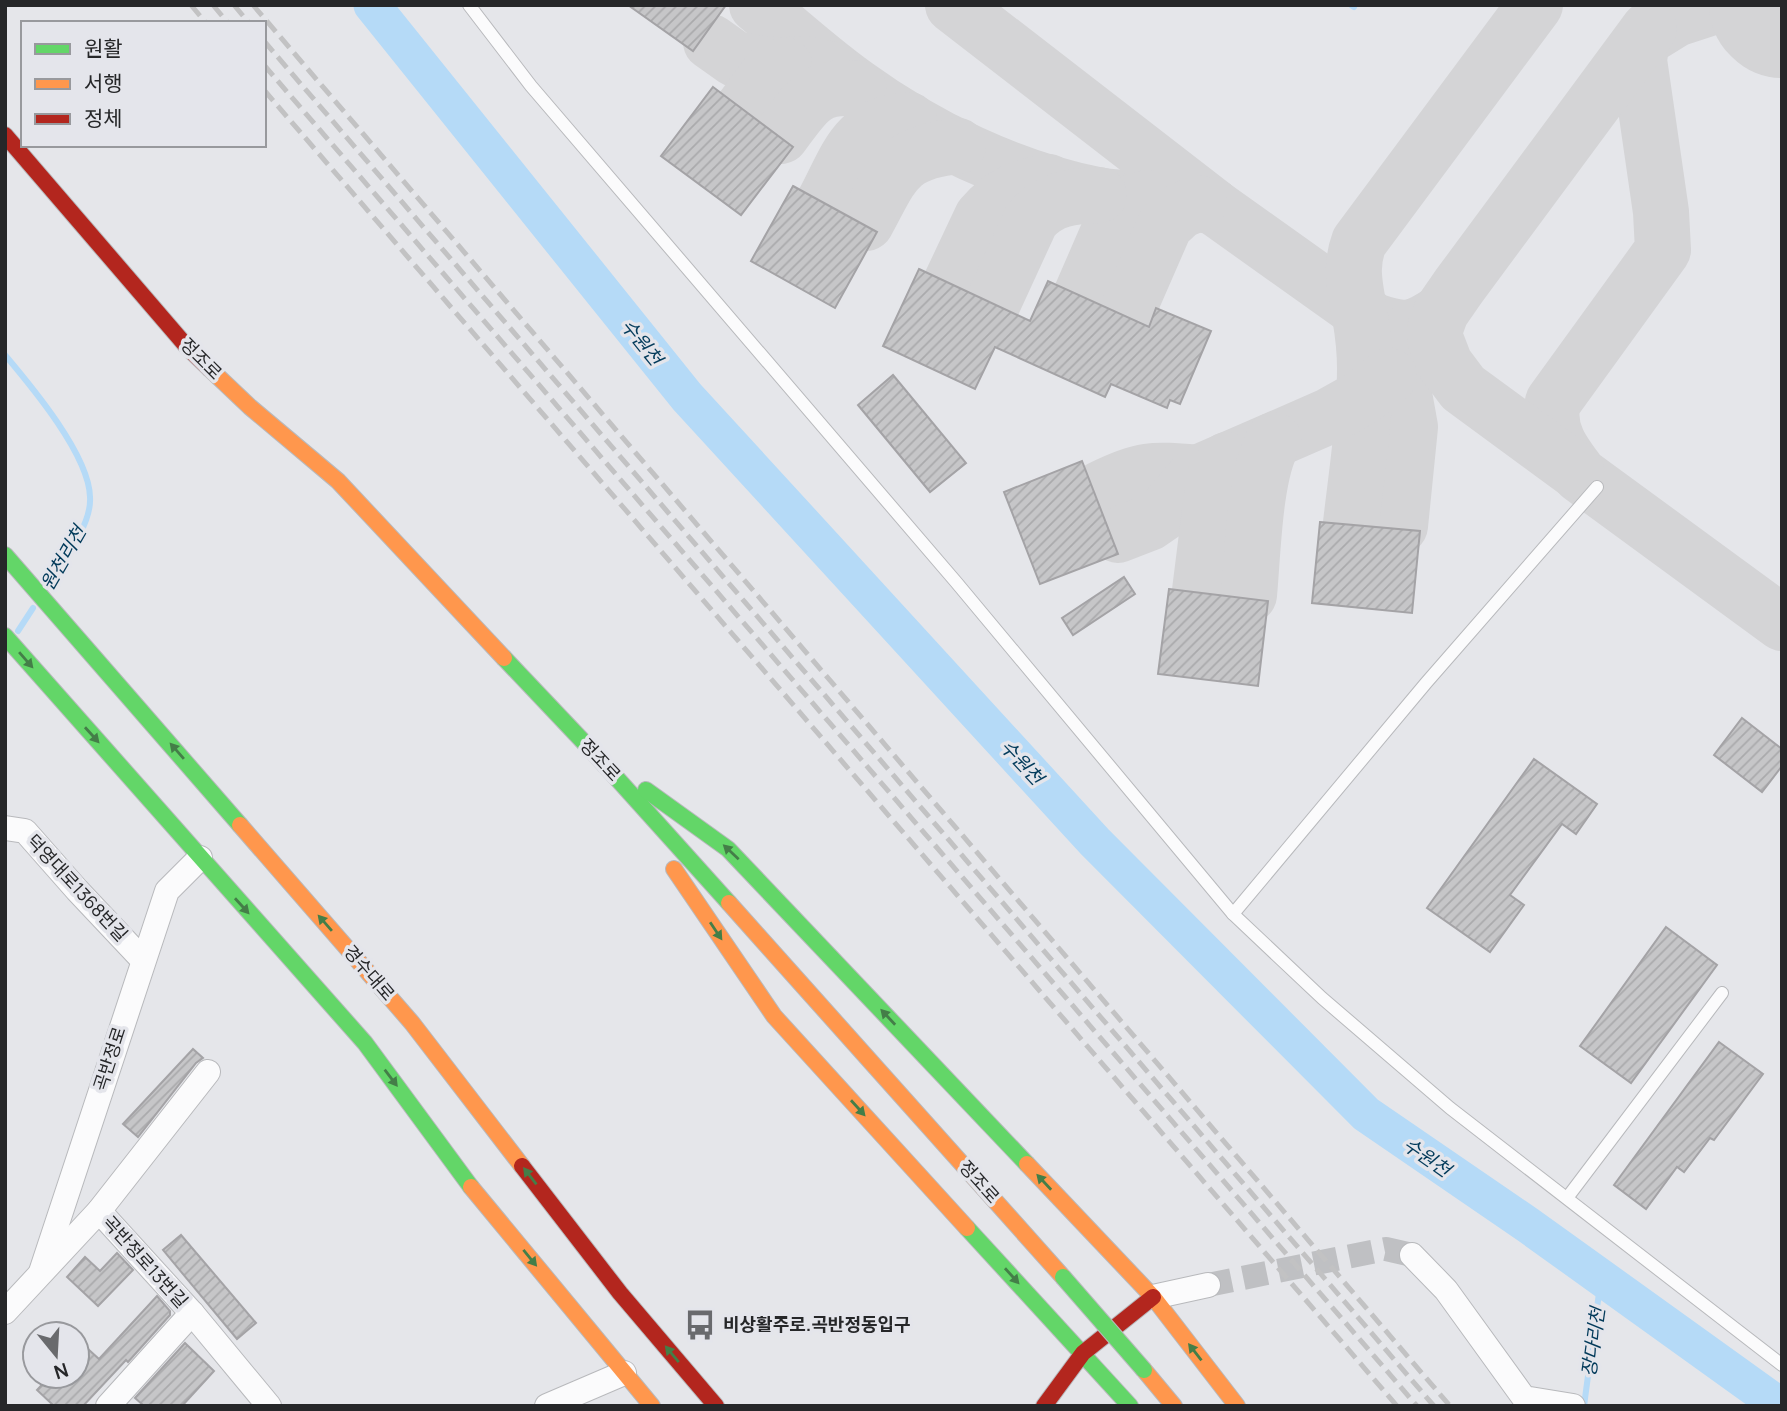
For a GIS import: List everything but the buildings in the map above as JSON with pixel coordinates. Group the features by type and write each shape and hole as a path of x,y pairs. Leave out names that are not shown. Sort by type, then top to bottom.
{"street":[{"name":"정조로","path":"5,135 188,348 250,407 338,481 595,754 1063,1276 1174,1406"},
{"name":"경수대로","path":"5,555 412,1023 620,1293 716,1406"},
{"path":"5,636 365,1043 478,1196 652,1406"},
{"path":"595,754 728,849 1153,1297 1237,1406"},
{"path":"595,754 774,1016 1130,1406"},
{"name":"덕영대로1368번길","path":"5,828 25,831 142,959"},
{"name":"곡반정로","path":"41,1272 142,959 167,891 200,859"},
{"name":"곡반정로","path":"5,1312 99,1211 208,1072"},
{"name":"곡반정로13번길","path":"99,1211 192,1313 269,1406"},
{"path":"1412,1255 1446,1290 1524,1398 1573,1406"},
{"path":"1042,1406 1083,1353 1153,1297 1208,1285"},
{"path":"1034,1300 1052,1343"},
{"name":"곡반정로13번길","path":"108,1406 192,1313"},
{"path":"547,1406 624,1373"},
{"path":"624,1373 641,1406"},
{"path":"1042,1406 1045,1381"}],"lane":[{"path":"469,5 531,86 956,582 1233,914 1322,998 1450,1108 1782,1365"},
{"path":"1233,914 1426,683 1597,487"},
{"path":"1567,1198 1722,993"}],"waterway":[{"name":"수원천","path":"372,5 687,397 1095,842 1366,1114 1528,1225 1780,1406"},
{"name":"원천리천","path":"5,355 57,422 70,442 87,480 89,508 82,531 48,584"},
{"name":"원천리천","path":"18,631 33,608"},
{"name":"장다리천","path":"1584,1406 1601,1278"}],"taxiway":[{"path":"757,5 818,57 883,105 971,153 1065,188 1097,195 1214,207"},
{"path":"953,5 1214,207 1374,321 1402,328 1424,323 1441,312"},
{"path":"1351,523 1365,388 1364,342 1354,270 1359,242 1535,5"},
{"path":"1719,5 1676,19 1642,40 1639,60 1661,212 1663,250 1553,402 1552,423 1562,450 1580,475 1782,623"},
{"path":"1770,5 1782,9"},
{"path":"1576,471 1463,388 1445,364 1435,338 1435,329 1441,312 1459,286 1649,29"},
{"path":"711,42 735,59 766,65 803,64 834,70"},
{"path":"743,108 770,72 784,65"},
{"path":"781,136 812,98 831,89 859,89"},
{"path":"824,202 846,158 864,136 890,122 909,120"},
{"path":"866,223 898,169 921,154 958,146"},
{"path":"949,287 982,217 989,209 1012,193 1049,182"},
{"path":"991,307 1031,220 1046,207 1062,200 1099,195"},
{"path":"1079,300 1115,217 1131,203 1147,198"},
{"path":"1124,319 1165,225 1180,211 1199,203"},
{"path":"1386,336 1399,366 1410,427 1400,526"},
{"path":"1118,535 1149,523 1165,512 1198,473 1329,416 1363,397 1389,376"},
{"path":"1249,595 1258,493 1267,455 1274,440"},
{"path":"1200,591 1213,487 1216,473 1227,460"},
{"path":"1100,489 1127,477 1148,472 1198,473"}],"runway":[{"path":"1779,5 1782,8"}],"tunnel":[{"path":"1208,1285 1386,1249 1412,1255"}],"railway":[{"path":"191,5 204,21"},
{"path":"213,5 226,21"},
{"path":"234,5 247,21"},
{"path":"253,5 1450,1406"},
{"path":"266,43 1434,1406"},
{"path":"266,67 1417,1406"},
{"path":"266,92 1397,1406"}],"traffic: fast":[{"path":"5,555 240,825"},
{"path":"5,636 365,1043 471,1187"},
{"path":"504,658 729,903"},
{"path":"646,790 728,849 1027,1164"},
{"path":"967,1228 1130,1406"},
{"path":"1063,1277 1144,1370"}],"traffic: slow":[{"path":"210,369 250,407 338,481 504,658"},
{"path":"240,825 412,1023 522,1166"},
{"path":"674,869 774,1016 967,1228"},
{"path":"729,903 1063,1277"},
{"path":"1027,1164 1153,1297 1237,1406"},
{"path":"471,1187 652,1406"},
{"path":"1144,1370 1174,1406"}],"traffic: jam":[{"path":"5,135 188,348 210,369"},
{"path":"522,1166 620,1293 716,1406"},
{"path":"1044,1406 1083,1353 1153,1297"}],"place":[{"name":"비상활주로.곡반정동입구","path":"700,1325"}]}
